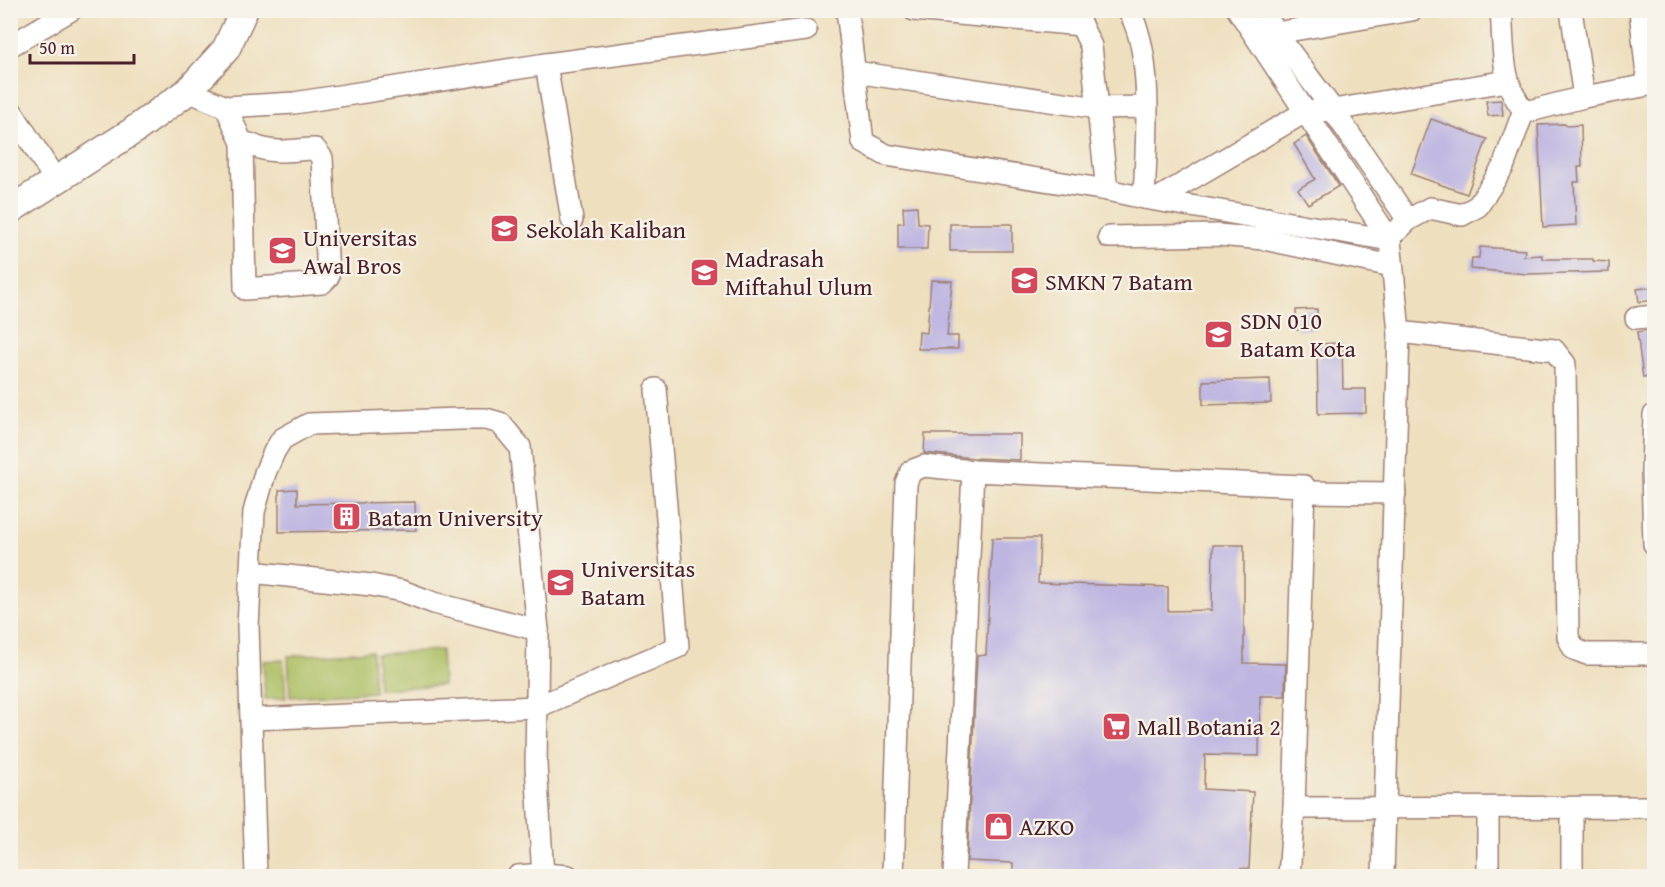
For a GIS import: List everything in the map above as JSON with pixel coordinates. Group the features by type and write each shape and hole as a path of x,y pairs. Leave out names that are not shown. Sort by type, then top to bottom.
{"main road":[{"path":"10,210 133,131 188,91 226,49 244,10"}],"street":[{"path":"847,10 863,142 886,155 1107,190 1390,240"},
{"path":"914,10 1081,25"},
{"path":"1066,10 1081,25 1091,46 1096,108 1107,190"},
{"path":"1128,10 1143,47 1151,199"},
{"path":"1238,10 1390,240 1399,332 1383,876"},
{"path":"1263,10 1276,33 1333,110 1408,220"},
{"path":"1276,33 1412,10"},
{"path":"1501,10 1507,81 1517,101 1524,110 1530,111 1584,97 1651,85 1640,10"},
{"path":"1571,10 1584,97"},
{"path":"10,46 60,13"},
{"path":"188,91 226,107 294,103 546,64 806,30"},
{"path":"546,64 572,220"},
{"path":"855,72 1096,108 1147,106"},
{"path":"1151,199 1305,112 1333,110 1507,81"},
{"path":"226,107 242,143 245,289 322,283 328,277 320,154 315,149 270,150 251,143 242,143"},
{"path":"10,110 56,181"},
{"path":"1390,240 1408,220 1430,208 1462,215 1478,206 1503,167 1524,110"},
{"path":"1218,235 1222,211"},
{"path":"1264,239 1267,218"},
{"path":"1109,237 1218,235 1264,239 1392,266"},
{"path":"1399,332 1554,350 1565,364 1568,637 1574,649 1587,654 1654,654"},
{"path":"252,718 537,707 678,647 656,389"},
{"path":"1654,415 1654,544"},
{"path":"256,876 248,626 254,512 265,473 282,439 309,424 486,419 500,423 520,447 538,630 536,765 543,875"},
{"path":"893,876 906,483 910,471 924,466 1304,492 1395,493"},
{"path":"954,876 973,471"},
{"path":"1289,876 1294,808 1304,492"},
{"path":"251,572 371,585 402,591 434,603 538,630"},
{"path":"1294,808 1654,807"},
{"path":"1488,808 1488,876"},
{"path":"1572,808 1572,876"},
{"path":"519,876 568,876"}],"green space":[{"path":"441,650 443,685 378,689 376,654"},
{"path":"372,651 374,692 290,697 288,656"},
{"path":"283,660 286,698 265,699 263,661"}],"building":[{"path":"1501,100 1503,115 1488,116 1486,101"},
{"path":"1431,119 1487,139 1467,194 1411,174"},
{"path":"1565,124 1566,126 1581,125 1582,167 1578,167 1579,182 1574,182 1576,225 1543,227 1538,125"},
{"path":"1306,136 1339,186 1308,204 1298,189 1315,179 1294,144"},
{"path":"917,206 918,223 928,224 927,249 898,249 898,223 904,223 903,207"},
{"path":"950,224 1012,224 1012,251 950,251"},
{"path":"1480,247 1525,250 1524,256 1542,255 1542,259 1593,259 1593,261 1609,262 1609,272 1527,274 1471,269 1472,258 1479,258"},
{"path":"931,280 952,281 947,336 958,336 958,349 918,349 919,332 927,333"},
{"path":"1654,287 1654,300 1639,302 1637,289"},
{"path":"1317,309 1318,329 1297,330 1296,310"},
{"path":"1654,329 1654,376 1643,378 1637,332"},
{"path":"1342,343 1343,389 1366,389 1366,413 1318,414 1317,344"},
{"path":"1270,379 1271,403 1203,405 1203,381"},
{"path":"925,434 1020,434 1020,460 924,453"},
{"name":"Batam University","path":"297,489 297,504 415,502 416,530 279,532 279,490"},
{"name":"Mall Botania 2","path":"992,538 1040,538 1038,583 1168,587 1168,611 1212,610 1213,545 1244,545 1244,663 1286,664 1285,696 1260,696 1259,756 1205,755 1204,789 1253,792 1249,868 1239,869 1239,876 1013,876 1013,863 967,861 977,656 986,655"}],"place":[{"name":"Sekolah Kaliban","path":"505,229"},
{"name":"Universitas Awal Bros","path":"282,251"},
{"name":"Madrasah Miftahul Ulum","path":"704,272"},
{"name":"SMKN 7 Batam","path":"1024,281"},
{"name":"SDN 010 Batam Kota","path":"1219,334"},
{"name":"Batam University","path":"347,517"},
{"name":"Universitas Batam","path":"560,582"},
{"name":"Mall Botania 2","path":"1116,726"},
{"name":"AZKO","path":"998,826"}]}
